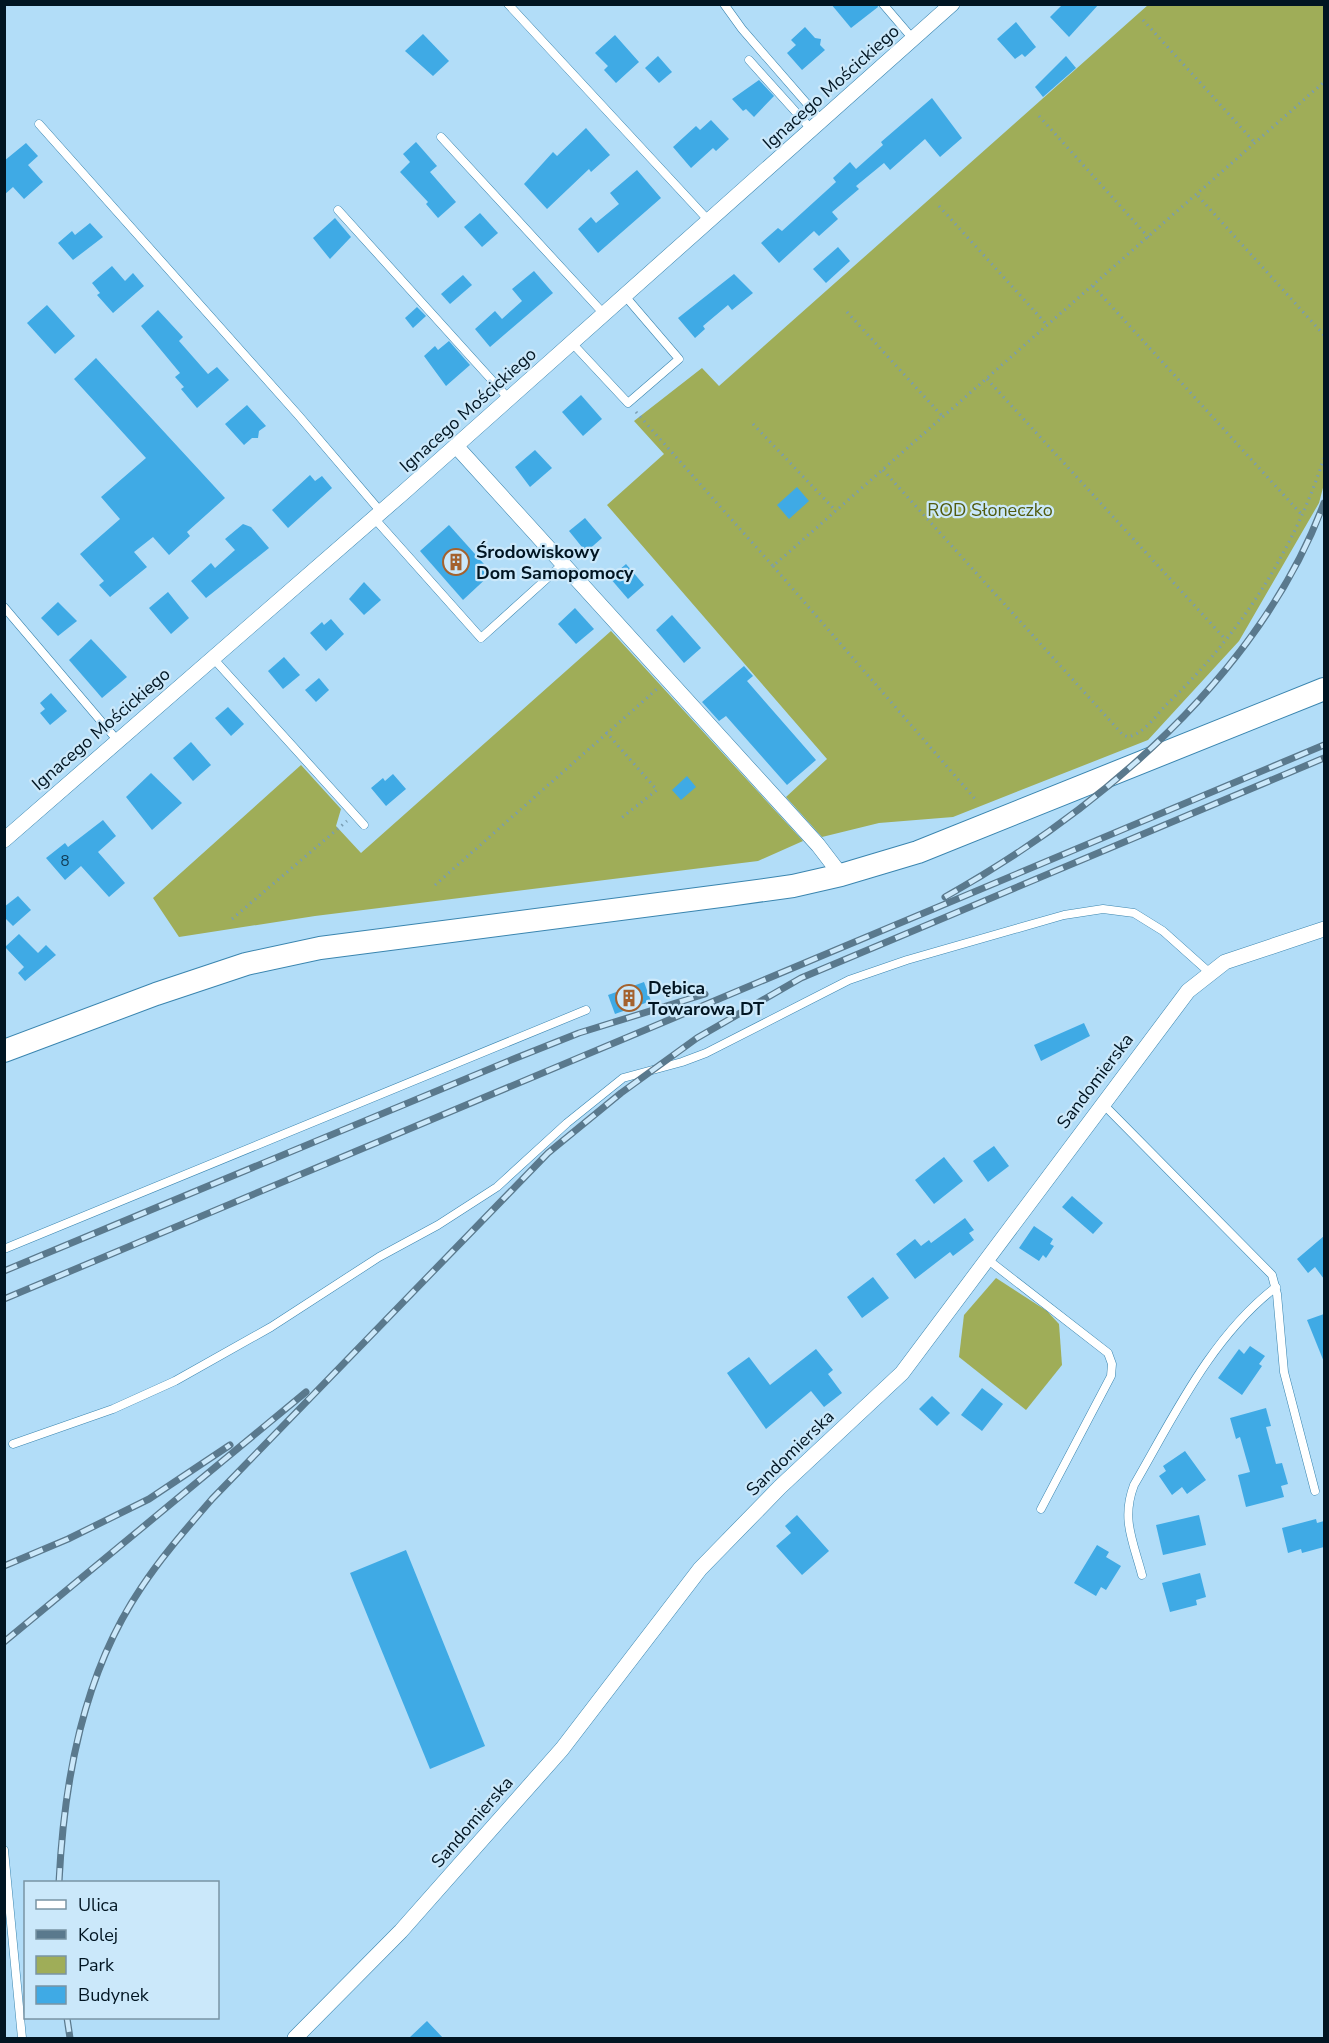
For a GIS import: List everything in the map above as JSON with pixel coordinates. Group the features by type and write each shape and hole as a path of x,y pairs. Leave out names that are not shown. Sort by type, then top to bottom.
{"street":[{"name":"Ignacego Mościckiego","path":"4,840 378,515 952,4"},
{"path":"456,446 818,845 841,875"},
{"path":"4,1051 145,998 246,964 320,948 793,886 841,875 918,852 1324,689"},
{"name":"Sandomierska","path":"295,2038 401,1931 562,1749 700,1569 780,1487 902,1374 1188,991 1225,962 1324,929"}],"lane":[{"path":"508,4 709,221"},
{"path":"724,4 817,125"},
{"path":"883,4 913,39"},
{"path":"749,60 817,125"},
{"path":"39,124 299,416 481,638 562,564"},
{"path":"441,137 604,314"},
{"path":"338,210 509,399"},
{"path":"572,343 628,403 679,359 625,296"},
{"path":"4,607 117,740"},
{"path":"212,657 364,825"},
{"path":"13,1444 113,1409 175,1381 271,1328 379,1257 438,1225 497,1187 567,1123 623,1078 706,1053 849,980 907,960 1064,915 1103,909 1134,913 1163,931 1210,973"},
{"path":"4,1249 586,1010"},
{"path":"1103,1104 1272,1275 1276,1287 1284,1372 1315,1491"},
{"path":"987,1259 1108,1353 1112,1364 1111,1376 1041,1509"},
{"path":"1142,1575 1127,1519 1127,1503 1134,1485 1214,1353 1242,1319 1276,1287"},
{"path":"4,1850 22,2038"}],"path":[{"path":"1143,20 1256,144"},
{"path":"772,566 1198,196 1324,82"},
{"path":"1039,116 1149,238"},
{"path":"1198,196 1324,335"},
{"path":"939,206 1048,326"},
{"path":"1093,286 1302,515"},
{"path":"847,312 943,417"},
{"path":"987,379 1226,640"},
{"path":"628,403 976,800"},
{"path":"753,424 836,511"},
{"path":"883,470 1123,735 1128,737 1138,733 1175,697 1226,640 1268,584 1302,515 1324,458"},
{"path":"435,885 667,680"},
{"path":"606,732 657,790 620,819"},
{"path":"232,920 354,815"}],"green space":[{"name":"ROD Słoneczko","path":"1148,5 1324,5 1324,484 1319,503 1239,641 1148,740 953,817 879,823 822,837 786,797 827,759 607,505 664,454 634,421 702,368 719,386"},
{"path":"611,631 803,841 758,861 315,916 179,937 153,898 301,765 341,809 336,826 361,853"},
{"path":"996,1278 1047,1311 1059,1324 1062,1365 1026,1410 959,1357 964,1315"}],"building":[{"path":"831,4 877,4 878,7 851,28"},
{"path":"1063,4 1099,4 1069,37 1050,17"},
{"path":"1016,22 1036,47 1025,57 1022,54 1015,59 997,39"},
{"path":"805,27 815,38 821,39 820,45 825,50 802,70 787,53 796,45 791,40"},
{"path":"423,34 449,61 433,76 405,51"},
{"path":"615,35 639,62 616,83 604,70 608,66 595,53"},
{"path":"658,56 672,72 659,83 645,68"},
{"path":"1066,56 1076,68 1043,97 1035,87"},
{"path":"759,80 774,96 754,117 746,109 743,111 732,99"},
{"path":"932,98 962,138 940,157 925,139 890,170 884,163 856,186 859,189 832,212 838,219 819,236 814,231 779,263 761,243 778,228 782,231 836,182 833,178 850,162 856,169 883,145 881,142"},
{"path":"711,120 729,139 716,151 713,148 691,168 673,147 696,126 700,130"},
{"path":"586,128 610,155 591,172 589,169 547,209 524,184 553,152 557,156"},
{"path":"416,142 437,166 430,172 456,202 438,218 426,204 428,202 400,172 410,162 403,154"},
{"path":"26,143 38,156 28,165 43,182 24,199 13,187 4,195 4,161"},
{"path":"637,170 661,198 598,253 578,229 591,217 596,223 619,204 610,193"},
{"path":"480,213 498,233 482,247 464,227"},
{"path":"335,218 351,237 330,259 313,238"},
{"path":"90,223 103,237 73,260 58,243 72,231 75,235"},
{"path":"838,247 850,261 826,283 813,269"},
{"path":"112,266 125,281 133,273 144,286 113,313 97,295 100,293 92,283"},
{"path":"534,271 553,293 490,347 475,329 495,311 502,319 522,301 512,289"},
{"path":"734,274 753,293 732,310 728,305 703,326 705,329 695,338 678,318"},
{"path":"463,275 472,285 450,304 441,294"},
{"path":"47,305 75,336 55,354 27,323"},
{"path":"417,307 426,316 413,328 405,318"},
{"path":"158,310 183,337 179,341 208,374 217,367 229,380 197,408 181,389 184,387 175,377 180,373 141,326"},
{"path":"449,341 470,365 446,386 424,356 435,346 438,350"},
{"path":"96,358 225,498 187,532 190,536 169,555 153,537 134,552 147,567 110,597 99,585 104,581 80,554 120,519 101,497 146,458 74,379"},
{"path":"581,395 602,419 583,436 562,412"},
{"path":"247,405 266,426 259,431 258,438 252,438 244,445 225,424"},
{"path":"535,450 552,468 530,487 515,467"},
{"path":"310,475 315,481 322,476 332,488 288,528 272,510"},
{"path":"797,487 809,501 789,519 777,505"},
{"path":"585,518 602,538 586,552 569,531"},
{"path":"243,524 251,527 269,548 206,598 191,581 211,563 215,568 235,550 225,539"},
{"name":"Środowiskowy Dom Samopomocy","path":"449,525 492,573 463,600 420,551"},
{"path":"626,564 644,585 628,599 610,578"},
{"path":"364,582 381,600 364,615 349,599"},
{"path":"168,592 189,618 171,634 149,608"},
{"path":"58,602 77,621 58,636 41,618"},
{"path":"575,608 594,629 576,644 558,624"},
{"path":"672,615 701,648 684,663 656,630"},
{"path":"331,619 344,634 326,651 310,633 322,622 324,625"},
{"path":"91,639 127,677 102,698 69,660"},
{"path":"284,657 300,675 283,689 268,671"},
{"path":"744,666 753,676 747,681 816,760 787,785 726,716 719,721 702,702"},
{"path":"319,678 329,690 316,702 305,690"},
{"path":"51,693 67,711 50,725 40,713 45,709 40,703"},
{"path":"228,707 244,724 231,736 215,718"},
{"path":"191,742 211,765 193,781 173,758"},
{"path":"151,773 182,803 152,830 126,797"},
{"path":"393,774 406,789 386,806 371,788 383,778 385,781"},
{"path":"687,776 696,787 681,800 672,790"},
{"path":"103,820 116,836 98,852 125,883 109,897 81,866 65,880 46,858 65,843 68,847"},
{"path":"18,896 31,910 13,926 4,917 4,907"},
{"path":"19,934 38,953 46,945 56,955 25,981 18,973 24,967 5,947"},
{"name":"Dębica Towarowa DT","path":"644,982 651,1001 615,1014 608,995"},
{"path":"1084,1023 1090,1036 1041,1061 1034,1045"},
{"path":"994,1146 1009,1166 988,1182 973,1161"},
{"path":"944,1157 963,1181 934,1204 915,1180"},
{"path":"1072,1196 1103,1223 1093,1234 1062,1207"},
{"path":"965,1218 974,1230 969,1233 974,1240 953,1256 950,1252 915,1279 896,1254 915,1239 921,1246 929,1240 931,1243"},
{"path":"1034,1226 1053,1239 1050,1244 1054,1246 1046,1258 1043,1255 1039,1261 1019,1248"},
{"path":"1324,1236 1324,1279 1315,1267 1308,1273 1297,1259"},
{"path":"873,1277 889,1298 862,1318 847,1297"},
{"path":"1324,1314 1324,1362 1307,1320"},
{"path":"1250,1346 1265,1356 1259,1364 1262,1366 1242,1395 1218,1378 1239,1349 1244,1354"},
{"path":"816,1349 833,1370 828,1374 842,1393 824,1407 811,1391 766,1429 727,1373 749,1357 770,1385"},
{"path":"982,1388 1003,1404 982,1431 961,1415"},
{"path":"932,1396 950,1413 937,1426 919,1409"},
{"path":"1266,1408 1271,1426 1266,1427 1276,1464 1282,1463 1288,1484 1281,1486 1284,1497 1246,1507 1238,1475 1250,1472 1240,1437 1236,1439 1230,1418"},
{"path":"1185,1451 1206,1480 1187,1494 1182,1487 1172,1495 1159,1476 1166,1471 1163,1466"},
{"path":"797,1515 829,1551 802,1575 776,1546 791,1533 785,1526"},
{"path":"1199,1515 1206,1545 1163,1555 1156,1525"},
{"path":"1316,1519 1317,1523 1324,1521 1324,1547 1302,1553 1301,1549 1288,1553 1282,1528"},
{"path":"1097,1545 1109,1552 1106,1557 1121,1566 1106,1590 1101,1587 1096,1596 1074,1583"},
{"path":"406,1550 485,1746 430,1769 350,1573"},
{"path":"1200,1573 1206,1597 1196,1600 1197,1605 1170,1612 1162,1583"},
{"path":"427,2021 443,2038 409,2038"}],"railway":[{"path":"945,897 1061,823 1169,732 1217,680 1260,624 1296,565 1324,503"},
{"path":"4,1299 1324,745"},
{"path":"59,1881 66,1806 80,1729 104,1656 141,1588 166,1553 212,1499 548,1153 621,1093 697,1038 801,978 1324,758"},
{"path":"4,1271 579,1033 705,994"},
{"path":"4,1642 306,1392"},
{"path":"4,1566 68,1539 149,1499 230,1445"},
{"path":"67,2019 70,2038"}],"place":[{"name":"Środowiskowy Dom Samopomocy","path":"456,562"},
{"name":"Dębica Towarowa DT","path":"629,998"}]}
